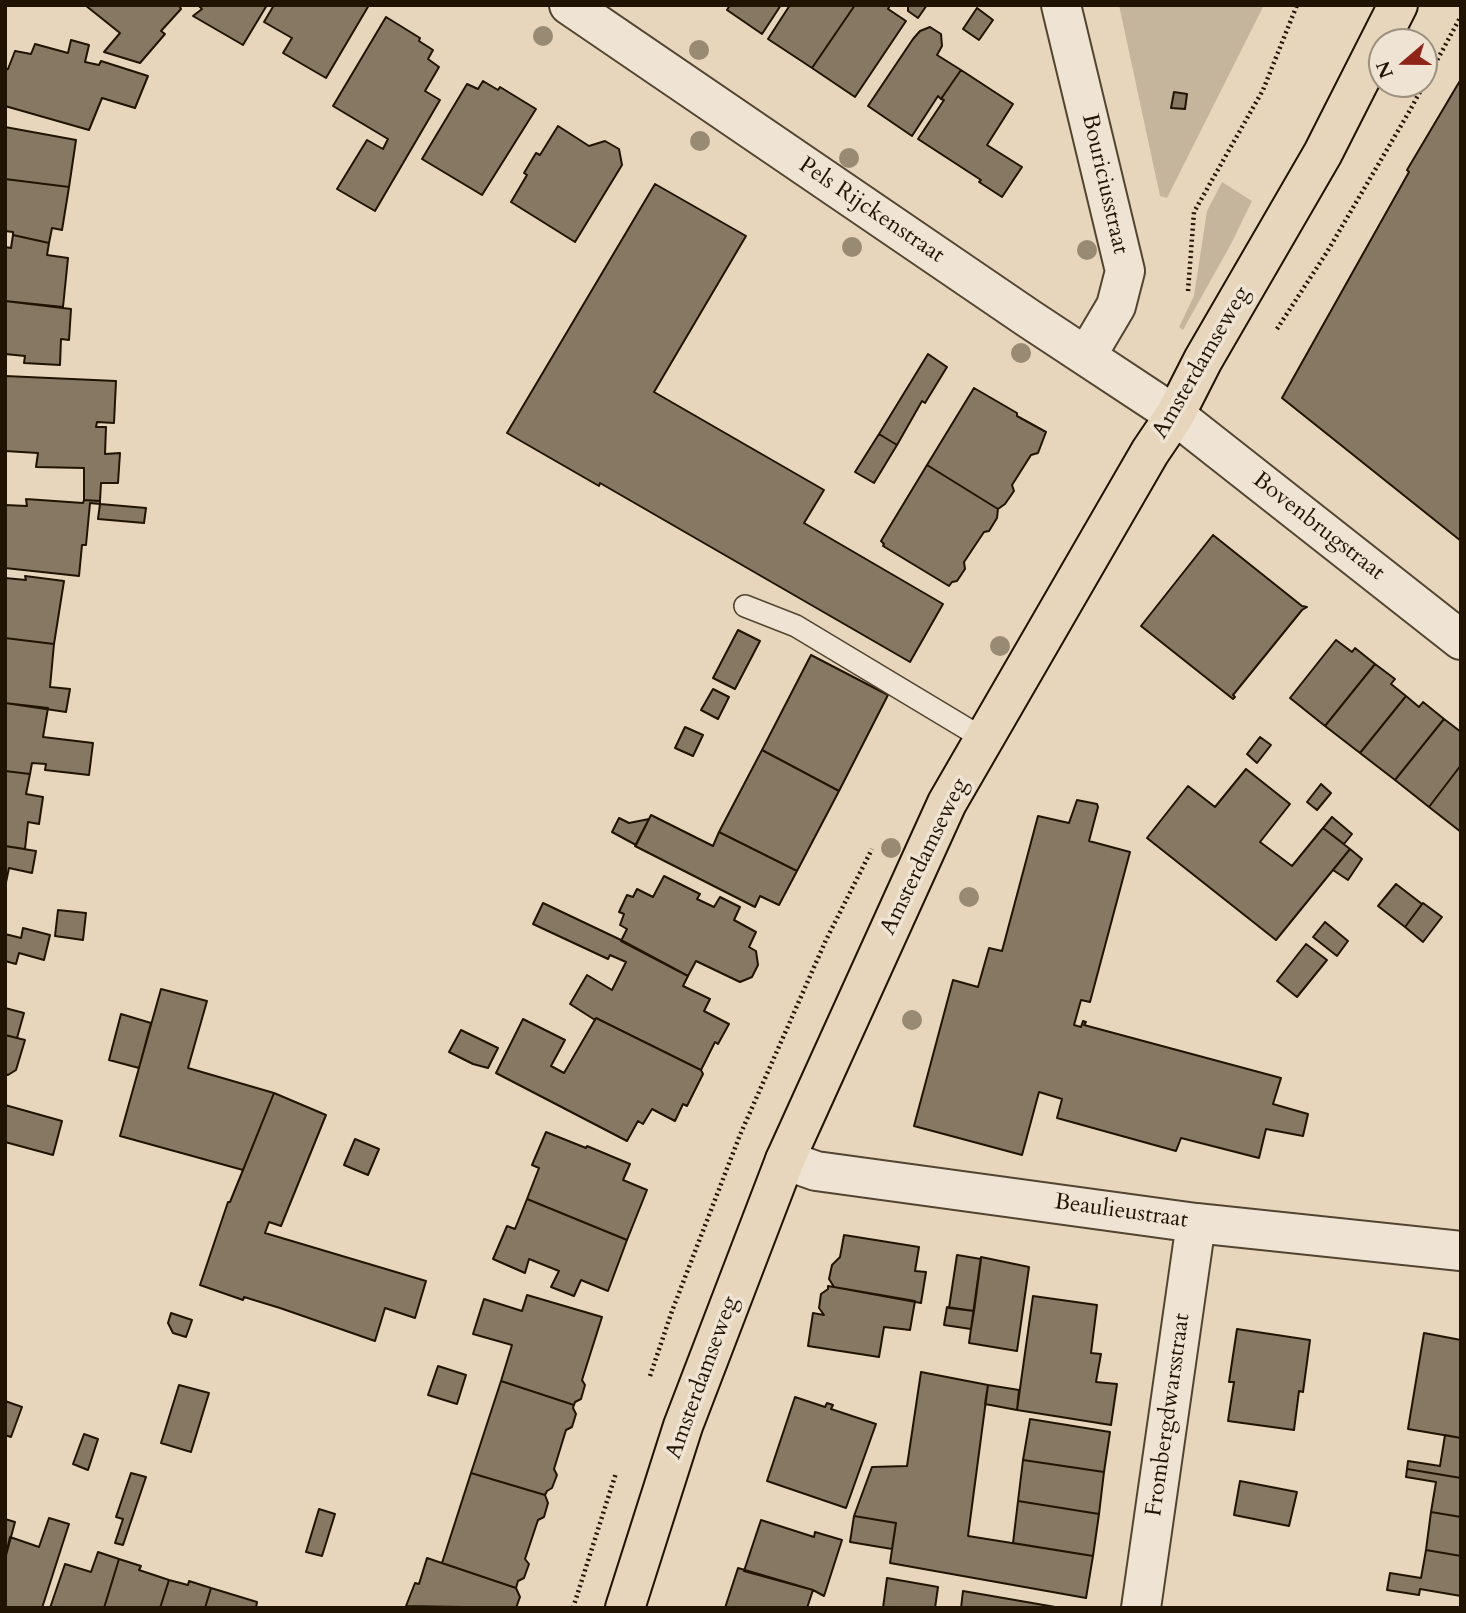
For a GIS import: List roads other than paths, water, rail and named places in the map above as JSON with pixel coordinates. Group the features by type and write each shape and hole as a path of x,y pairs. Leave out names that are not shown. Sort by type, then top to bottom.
{"main road":[{"name":"Amsterdamseweg","path":"1323,153 1370,5"},
{"name":"Amsterdamseweg","path":"625,1608 684,1426 785,1160 947,803 1150,452 1175,415 1203,360 1323,153 1398,5"}],"street":[{"name":"Pels Rijckenstraat","path":"569,5 1175,415"},
{"name":"Bouriciusstraat","path":"1062,5 1125,271 1116,306 1087,355"},
{"name":"Bovenbrugstraat","path":"1175,415 1461,640"},
{"name":"Beaulieustraat","path":"785,1160 816,1171 1196,1223 1461,1251"},
{"name":"Frombergdwarsstraat","path":"1141,1608 1196,1223"}],"lane":[{"path":"745,607 796,626 984,739"}]}
